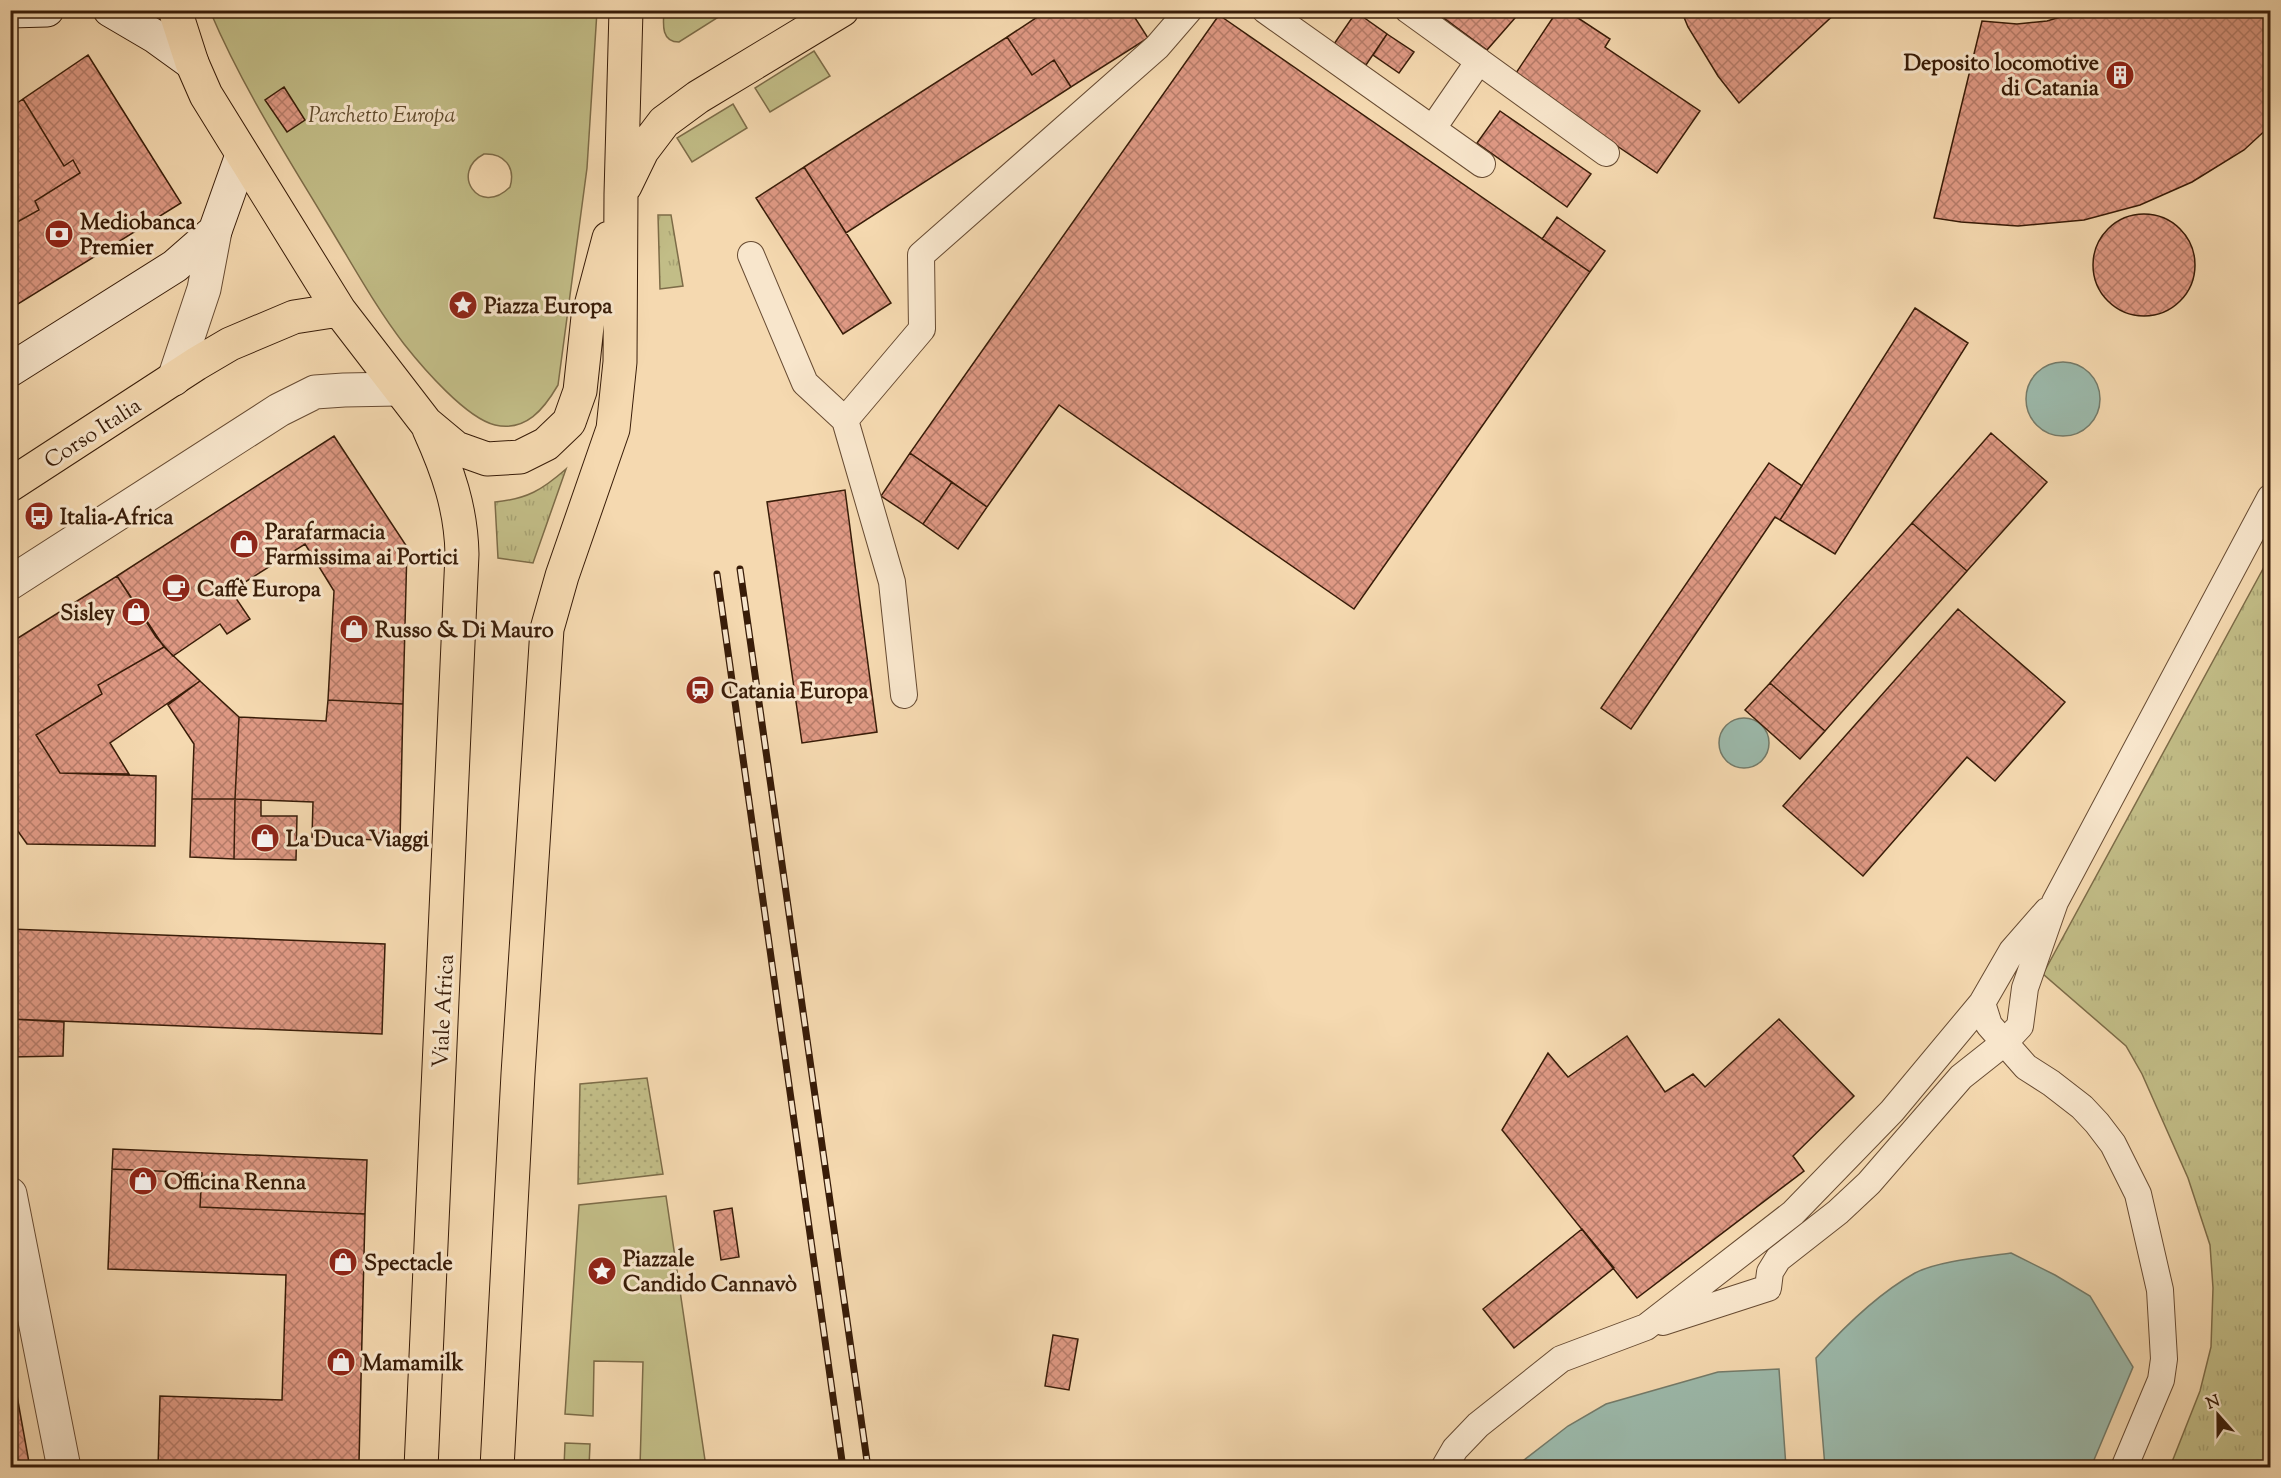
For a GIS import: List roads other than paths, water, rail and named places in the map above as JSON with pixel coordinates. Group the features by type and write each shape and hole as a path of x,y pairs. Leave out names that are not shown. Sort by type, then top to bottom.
{"main road":[{"path":"175,10 192,63 206,95 339,310 426,423 456,448 487,459 520,457 546,444 569,422 580,390 588,317 621,194 642,151 664,122 698,97 842,10"},
{"path":"497,1467 517,1086 547,629 567,562 613,429 620,362 621,194 626,10"},
{"name":"Corso Italia","path":"10,485 230,344 294,317 339,310"},
{"name":"Viale Africa","path":"421,1467 462,554 456,495 443,459 426,423"}],"street":[{"path":"10,11 47,10"},
{"path":"110,10 156,37 192,63"},
{"path":"174,379 204,289 215,231 242,155"},
{"path":"10,369 175,266 215,231"},
{"path":"10,583 218,448 315,392 398,389"},
{"path":"10,1194 64,1467"}],"lane":[{"path":"845,420 922,329 921,255 1157,47 1189,10"},
{"path":"1265,10 1482,164"},
{"path":"1408,10 1606,153"},
{"path":"1433,128 1479,61"},
{"path":"751,255 805,383 845,420 892,582 904,695"},
{"path":"1444,1467 1455,1449 1478,1425 1561,1359 1646,1327 1768,1288 1770,1272 1778,1259 1838,1212 1869,1182 1961,1077 2004,1043 2020,1026 2025,988 2055,902 2271,498"},
{"path":"1646,1327 1793,1213 1892,1111 1982,1003 2012,951 2055,902"},
{"path":"1982,1003 1989,1025 2026,1067 2074,1101 2097,1123 2113,1144 2138,1194 2160,1290 2164,1359 2161,1380 2124,1467"}],"railway":[{"path":"740,569 868,1468"},
{"path":"717,574 843,1468"}],"place":[{"name":"Deposito locomotive di Catania","path":"2120,75"},
{"name":"Mediobanca Premier","path":"59,234"},
{"name":"Piazza Europa","path":"463,305"},
{"name":"Italia-Africa","path":"39,516"},
{"name":"Parafarmacia Farmissima ai Portici","path":"244,544"},
{"name":"Caffè Europa","path":"176,588"},
{"name":"Sisley","path":"136,612"},
{"name":"Russo & Di Mauro","path":"354,629"},
{"name":"Catania Europa","path":"700,690"},
{"name":"La Duca Viaggi","path":"265,838"},
{"name":"Officina Renna","path":"143,1181"},
{"name":"Spectacle","path":"343,1262"},
{"name":"Piazzale Candido Cannavò","path":"602,1271"},
{"name":"Mamamilk","path":"341,1362"}],"park label":[{"name":"Parchetto Europa","path":"382,114"}]}
